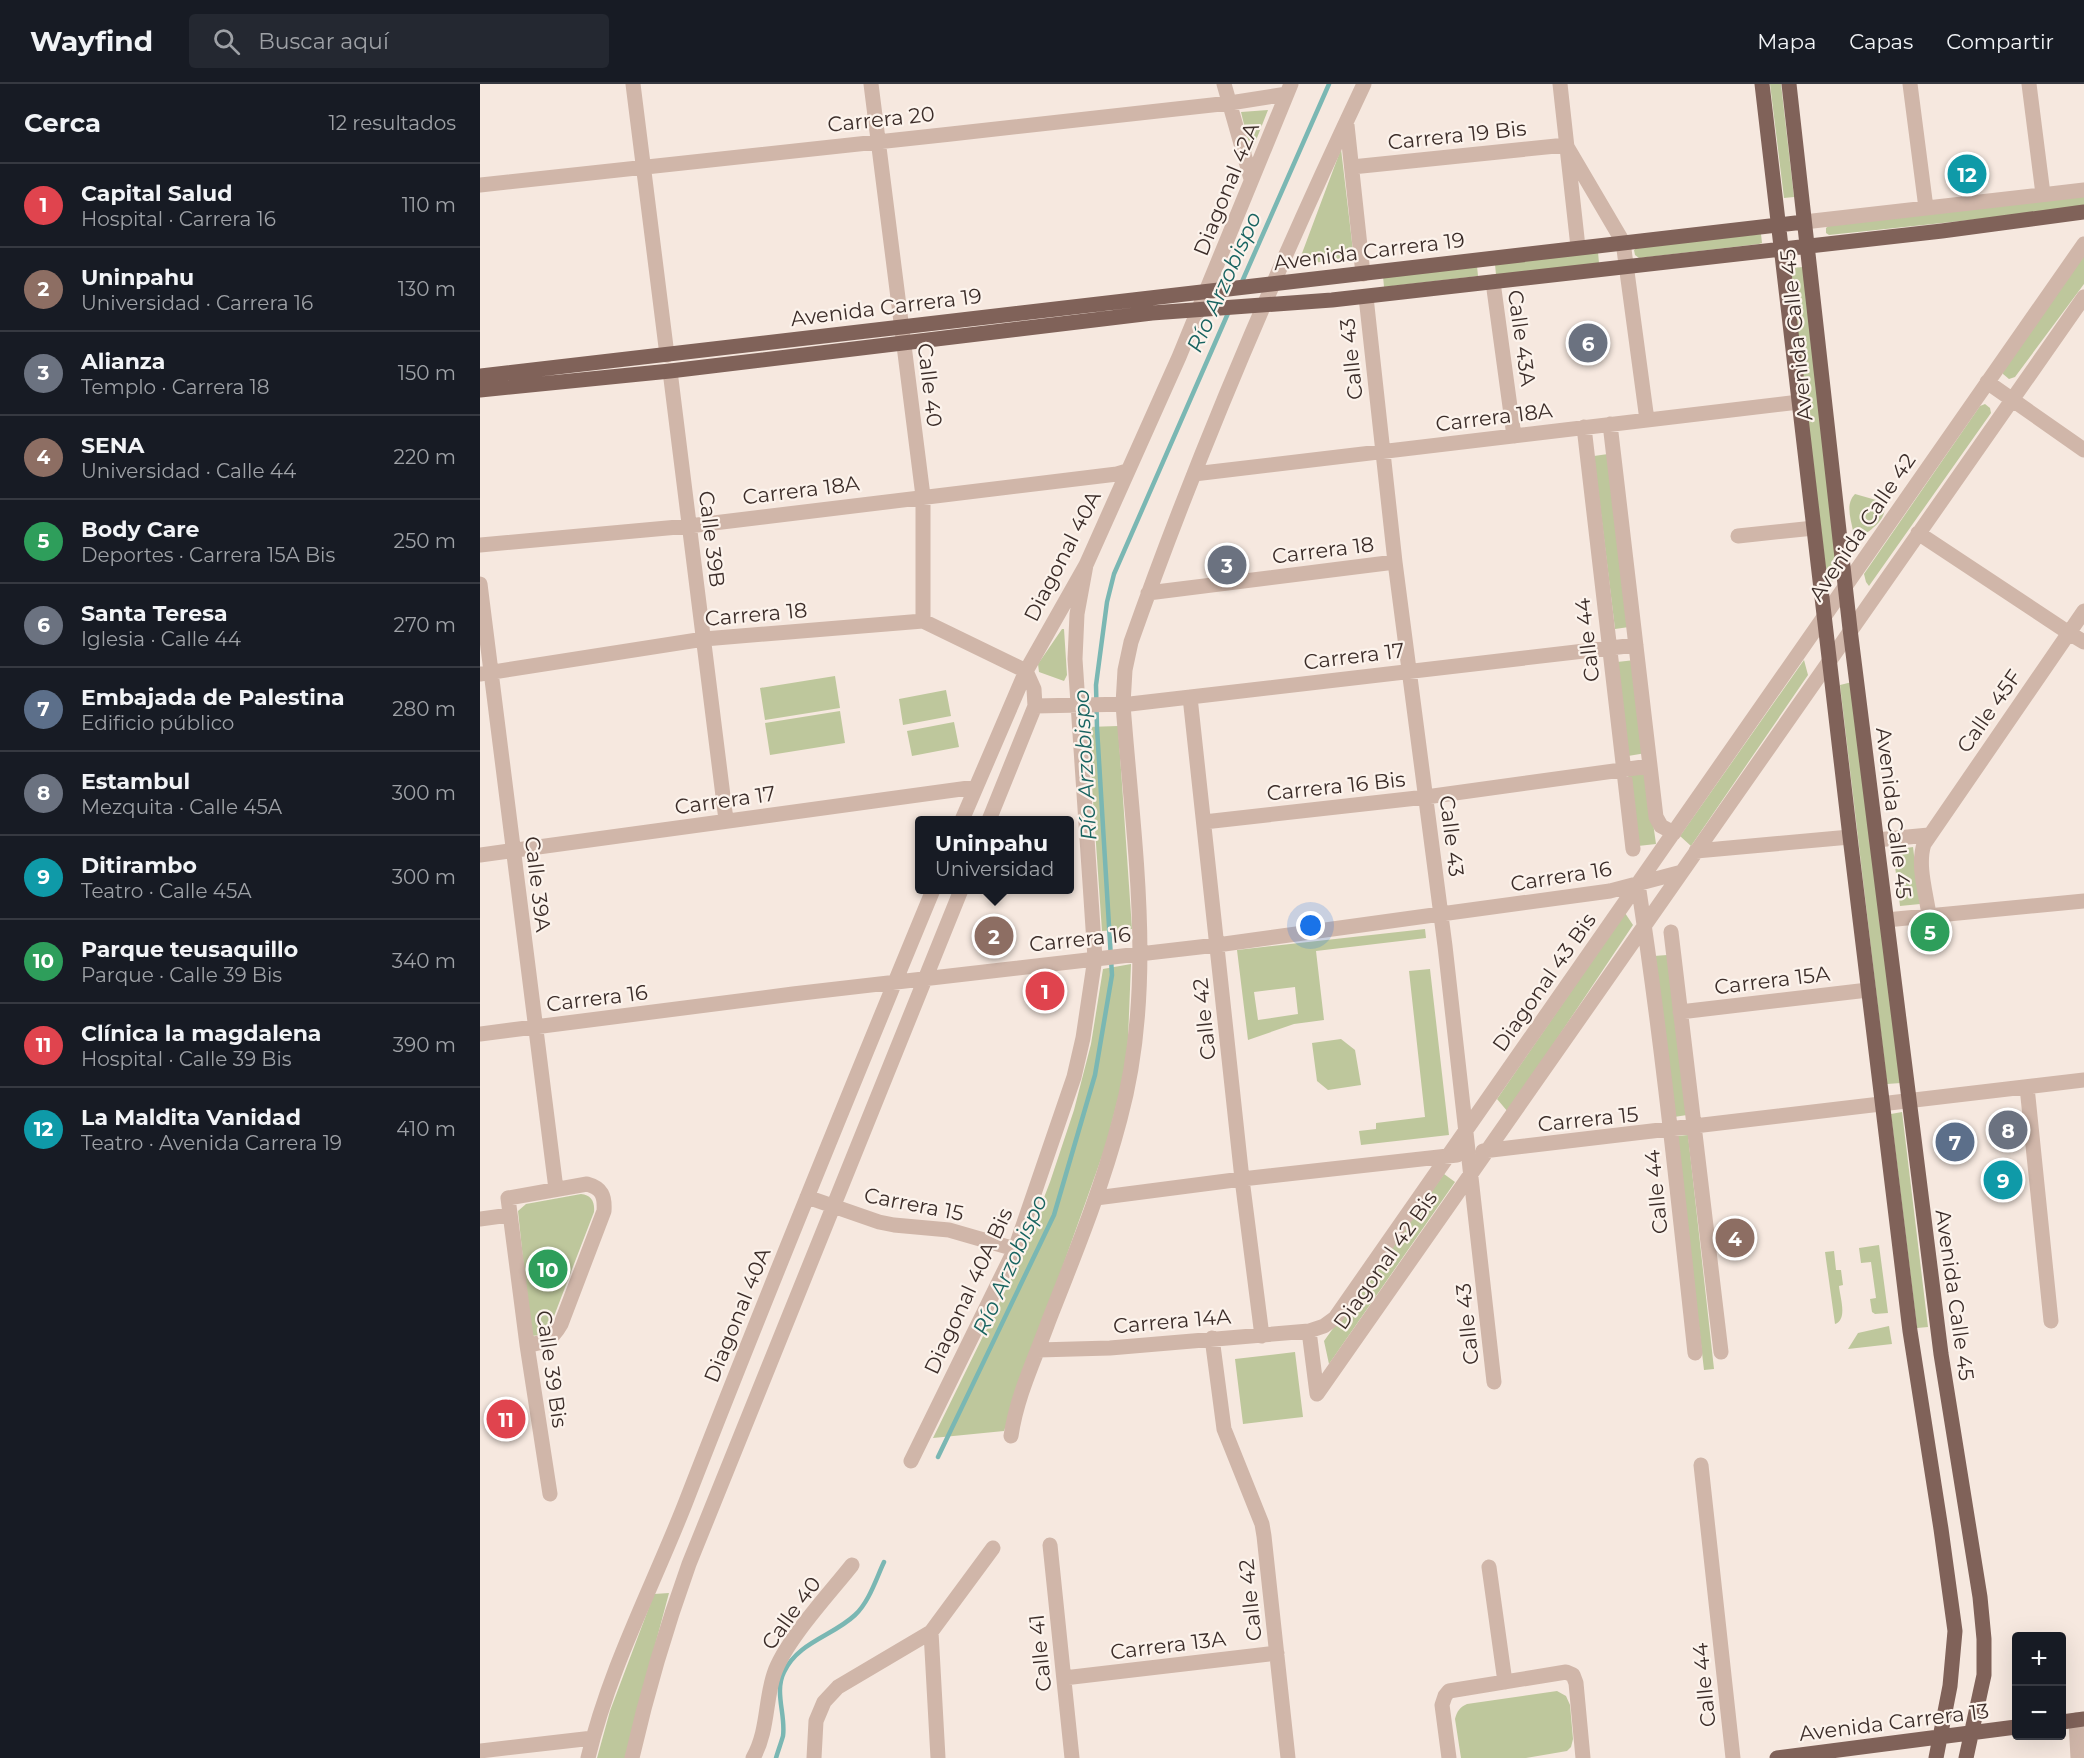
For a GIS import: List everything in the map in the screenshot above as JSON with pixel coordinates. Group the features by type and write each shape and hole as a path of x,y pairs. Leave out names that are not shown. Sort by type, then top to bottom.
{"main road":[{"name":"Avenida Calle 45","path":"1762,84 1910,1331 1955,1631 1950,1686 1936,1758"},
{"name":"Avenida Calle 45","path":"1789,84 1850,629 1886,920 1941,1354 1980,1597 1984,1639 1984,1675 1966,1758"},
{"name":"Avenida Carrera 19","path":"480,390 669,371 1205,309 1366,297 2084,212"},
{"name":"Avenida Carrera 19","path":"480,376 1212,289 1363,274 1804,222"},
{"name":"Avenida Carrera 13","path":"1777,1758 2012,1727"}],"street":[{"path":"633,84 667,355"},
{"name":"Calle 40","path":"871,84 922,496 923,621"},
{"path":"1224,84 1251,179"},
{"path":"1011,1436 1017,1406 1096,1198 1131,1076 1136,1029 1138,953 1119,704 1131,642 1259,305 1364,84"},
{"path":"1560,84 1578,247"},
{"path":"1910,84 1926,208"},
{"path":"2029,84 2043,194"},
{"name":"Carrera 20","path":"480,185 1230,103 1289,89"},
{"name":"Diagonal 42A","path":"1205,309 1251,179 1289,89"},
{"path":"1347,122 1363,274"},
{"path":"1566,144 1623,242 1647,420"},
{"name":"Carrera 19 Bis","path":"1352,167 1566,144"},
{"name":"Avenida Carrera 19","path":"1804,222 2084,190"},
{"name":"Avenida Calle 42","path":"1674,833 2084,244"},
{"name":"Calle 43A","path":"1493,282 1514,436"},
{"name":"Calle 43","path":"1366,297 1395,562 1441,914 1494,1382"},
{"path":"1488,1151 1850,629 2084,297"},
{"name":"Diagonal 40A","path":"964,816 1026,671 1086,565 1127,471 1205,309"},
{"name":"Calle 39B","path":"669,371 726,820"},
{"path":"1987,382 2084,450"},
{"name":"Carrera 18A","path":"1194,474 1799,402"},
{"path":"1610,424 1656,817 1661,826 1674,833"},
{"name":"Calle 44","path":"1584,427 1633,849"},
{"name":"Carrera 18A","path":"480,545 689,526 1127,471"},
{"path":"1738,537 1814,528"},
{"path":"1918,533 2084,642"},
{"name":"Carrera 18","path":"1148,593 1395,562"},
{"name":"Diagonal 40A Bis","path":"911,1461 1015,1249 1074,1077 1083,1038 1098,957 1076,634 1077,614 1086,565"},
{"name":"Calle 39A","path":"480,584 486,674 513,851 556,1189"},
{"name":"Calle 45F","path":"1929,836 2084,611"},
{"path":"923,621 1026,671 1034,689 1035,706 991,816"},
{"name":"Carrera 18","path":"486,674 704,639 923,621"},
{"name":"Carrera 17","path":"1035,706 1119,704 1190,697 1636,645"},
{"name":"Calle 42","path":"1190,697 1242,1179 1262,1336"},
{"name":"Carrera 16 Bis","path":"1204,822 1426,797 1650,766"},
{"name":"Carrera 17","path":"480,855 976,787"},
{"name":"Diagonal 43 Bis","path":"1450,1156 1674,833"},
{"path":"1876,840 1929,836"},
{"path":"1929,836 1924,844 1922,855 1929,915"},
{"path":"1696,851 1850,837"},
{"name":"Carrera 16","path":"480,1034 1098,957 1217,945 1610,891 1682,872"},
{"name":"Calle 44","path":"1638,884 1671,1131 1695,1353"},
{"name":"Diagonal 40A","path":"588,1758 604,1701 640,1608 686,1502 807,1197 931,894"},
{"path":"632,1758 642,1715 678,1593 832,1206 960,894"},
{"path":"1886,920 2084,901"},
{"path":"1671,932 1721,1352"},
{"name":"Carrera 15A","path":"1680,1012 1868,990"},
{"name":"Carrera 15","path":"1096,1198 2084,1080"},
{"path":"2027,1087 2051,1321"},
{"name":"Diagonal 42 Bis","path":"1450,1156 1335,1318 1324,1326 1309,1331 1317,1394 1488,1151"},
{"path":"480,1219 510,1215 508,1198 556,1189 587,1184 601,1191 604,1198 602,1217 561,1324 550,1339 527,1345"},
{"name":"Carrera 15","path":"807,1197 879,1222 949,1230 1015,1249"},
{"name":"Calle 39 Bis","path":"510,1215 549,1494"},
{"name":"Carrera 14A","path":"1038,1350 1110,1348 1309,1331"},
{"name":"Calle 42","path":"1212,1338 1222,1422 1228,1443 1262,1524 1288,1758"},
{"name":"Calle 44","path":"1701,1465 1732,1758"},
{"name":"Calle 41","path":"1050,1545 1072,1758"},
{"path":"814,1758 816,1721 824,1702 838,1687 931,1632 993,1548"},
{"name":"Calle 40","path":"753,1758 762,1738 775,1671 791,1644 852,1565"},
{"path":"1489,1567 1505,1682"},
{"path":"931,1632 938,1758"},
{"name":"Carrera 13A","path":"1064,1678 1277,1653"},
{"path":"1449,1758 1442,1706 1445,1696 1455,1689 1566,1672 1573,1675 1576,1683 1583,1758"},
{"path":"2074,1721 2078,1758"},
{"path":"480,1751 593,1738"}],"green space":[{"path":"1770,84 1781,84 1794,197 1784,198"},
{"path":"1268,110 1251,153 1241,112"},
{"path":"1341,149 1354,259 1298,264"},
{"path":"2084,195 2084,208 1829,235 1826,233 1829,225"},
{"path":"1761,234 1762,243 1759,244 1639,258 1635,255 1634,250 1638,247"},
{"path":"1598,252 1599,263 1496,275 1495,264"},
{"path":"2084,255 2084,284 2015,377 2009,379 2003,374 2003,369"},
{"path":"1477,266 1478,276 1384,287 1383,276"},
{"path":"1803,267 1838,571 1828,589 1790,268"},
{"path":"1985,404 1990,408 1991,413 1869,586 1864,574 1980,406"},
{"path":"1608,454 1629,627 1615,629 1594,456"},
{"path":"1855,494 1883,502 1885,507 1879,522 1862,536 1853,531 1850,517 1850,502"},
{"path":"1064,629 1067,675 1064,681 1039,672 1038,664"},
{"path":"1635,660 1646,753 1628,756 1617,662"},
{"path":"1804,660 1808,675 1691,846 1680,836"},
{"path":"835,676 840,708 765,720 760,688"},
{"path":"1852,682 1901,1083 1887,1084 1840,685"},
{"path":"946,690 951,716 903,725 899,699"},
{"path":"840,711 845,743 770,755 765,723"},
{"path":"954,722 959,747 912,756 907,731"},
{"path":"1118,726 1132,929 1102,931 1088,727"},
{"path":"1646,773 1656,844 1638,846 1628,775"},
{"path":"1913,847 1920,904 1900,906 1893,850"},
{"path":"1625,913 1633,925 1508,1112 1497,1099"},
{"path":"1425,929 1426,938 1316,951 1324,1020 1294,1024 1248,1040 1237,950","holes":["1295,987 1298,1014 1258,1020 1254,992"]},
{"path":"1667,955 1687,1115 1674,1117 1654,956"},
{"path":"1131,964 1127,1064 1106,1145 1004,1431 933,1438 1018,1265 1050,1182 1074,1110 1091,1044 1103,969"},
{"path":"1430,969 1449,1135 1361,1145 1359,1131 1376,1129 1376,1123 1425,1117 1409,971"},
{"path":"1341,1039 1355,1050 1361,1085 1328,1090 1317,1081 1312,1043"},
{"path":"1902,1112 1928,1327 1917,1328 1891,1114"},
{"path":"1688,1135 1714,1369 1704,1370 1677,1136"},
{"path":"1444,1174 1455,1182 1329,1364 1324,1341"},
{"path":"581,1194 592,1199 594,1212 551,1324 541,1335 531,1336 518,1211 526,1204"},
{"path":"1879,1245 1888,1313 1875,1314 1872,1312 1870,1299 1876,1298 1871,1262 1861,1263 1859,1248"},
{"path":"1834,1251 1836,1270 1841,1270 1843,1285 1839,1286 1842,1302 1841,1318 1835,1324 1825,1252"},
{"path":"1889,1326 1892,1344 1848,1349 1858,1333"},
{"path":"1295,1352 1303,1417 1243,1424 1235,1359"},
{"path":"669,1593 625,1758 597,1758 610,1711 654,1594"},
{"path":"1557,1691 1566,1696 1570,1705 1573,1739 1567,1751 1526,1758 1461,1758 1455,1719 1462,1706"}],"waterway":[{"name":"Río Arzobispo","path":"1241,284 1329,84"},
{"name":"Río Arzobispo","path":"938,1457 1054,1215 1095,1075 1112,975 1096,685 1107,602 1114,574 1229,311"},
{"path":"776,1758 783,1736 780,1687 784,1672 798,1653 846,1622 860,1610 884,1562"}],"place":[{"name":"La Maldita Vanidad","path":"1967,174"},
{"name":"Santa Teresa","path":"1588,343"},
{"name":"Alianza","path":"1227,565"},
{"name":"Body Care","path":"1930,932"},
{"name":"Uninpahu","path":"994,936"},
{"name":"Capital Salud","path":"1045,991"},
{"name":"Estambul","path":"2008,1130"},
{"name":"Embajada de Palestina","path":"1955,1142"},
{"name":"Ditirambo","path":"2003,1180"},
{"name":"SENA","path":"1735,1238"},
{"name":"Parque teusaquillo","path":"548,1269"},
{"name":"Clínica la magdalena","path":"506,1419"}]}
